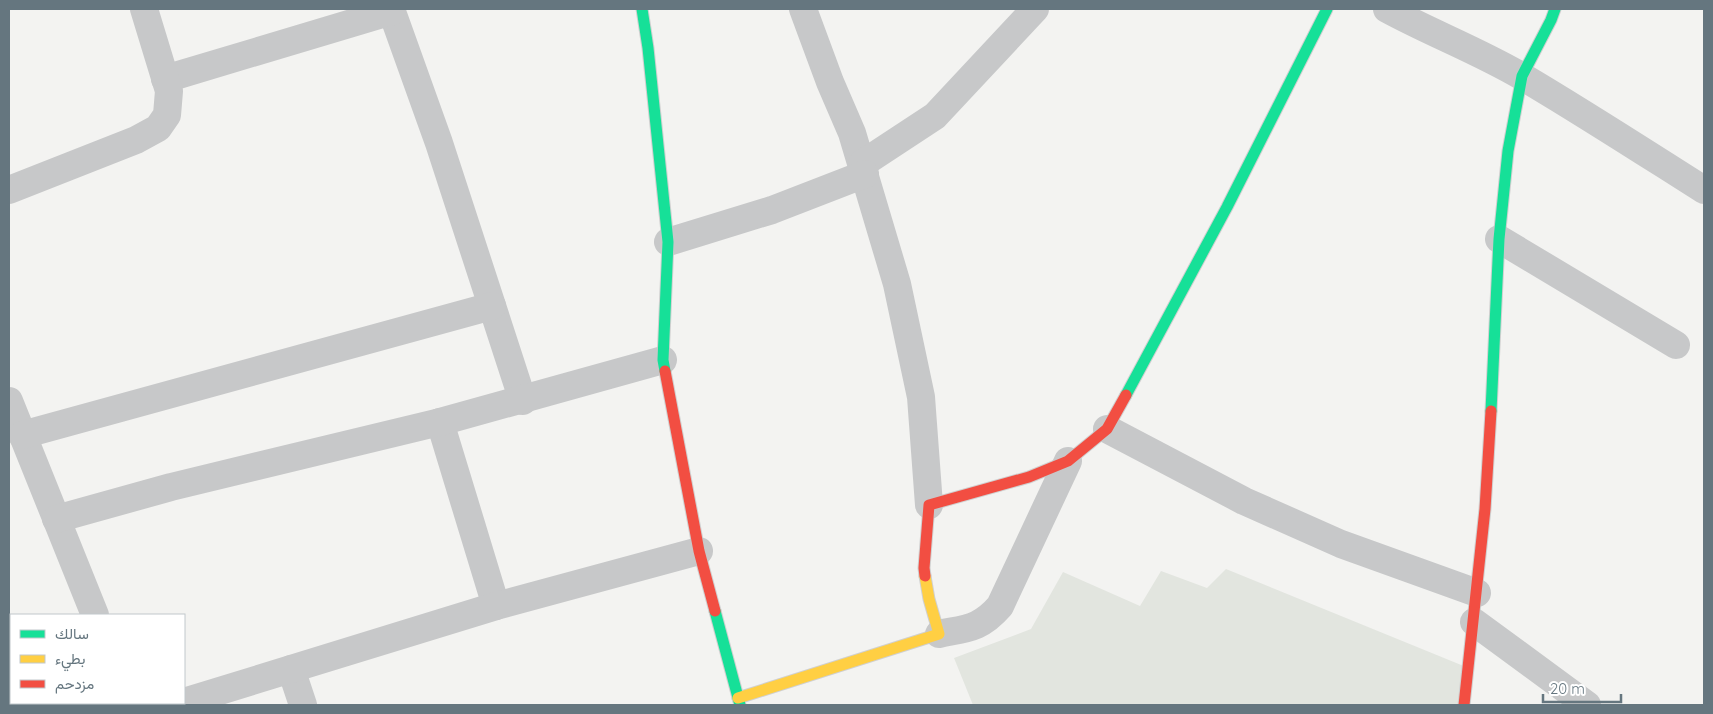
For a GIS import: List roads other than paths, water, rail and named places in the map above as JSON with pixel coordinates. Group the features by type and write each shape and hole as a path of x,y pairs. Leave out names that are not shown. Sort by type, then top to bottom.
{"street":[{"path":"9,190 136,140 158,128 167,114 169,91 144,9"},
{"path":"642,9 648,48 668,242 663,360 699,550 739,702 939,634 982,623 990,618 1000,606 1068,460"},
{"path":"803,9 812,38 852,133 898,284 921,397 929,505 924,568 929,599 939,634"},
{"path":"668,242 772,210 863,169 934,116 1035,9"},
{"path":"929,505 1030,477 1068,460 1107,429 1227,207 1327,9"},
{"path":"1386,9 1522,76 1704,190"},
{"path":"1464,705 1486,499 1493,384 1498,239 1508,151 1522,76 1551,20 1554,9"},
{"path":"165,79 392,10 439,144 522,401"},
{"path":"1498,239 1676,345"},
{"path":"22,434 492,306"},
{"path":"56,519 171,487 522,401 663,360"},
{"path":"9,400 95,614"},
{"path":"440,422 496,606"},
{"path":"1107,429 1244,501 1341,544 1477,594"},
{"path":"185,702 496,606 699,550"},
{"path":"1474,622 1587,705"},
{"path":"290,669 303,705"}]}
